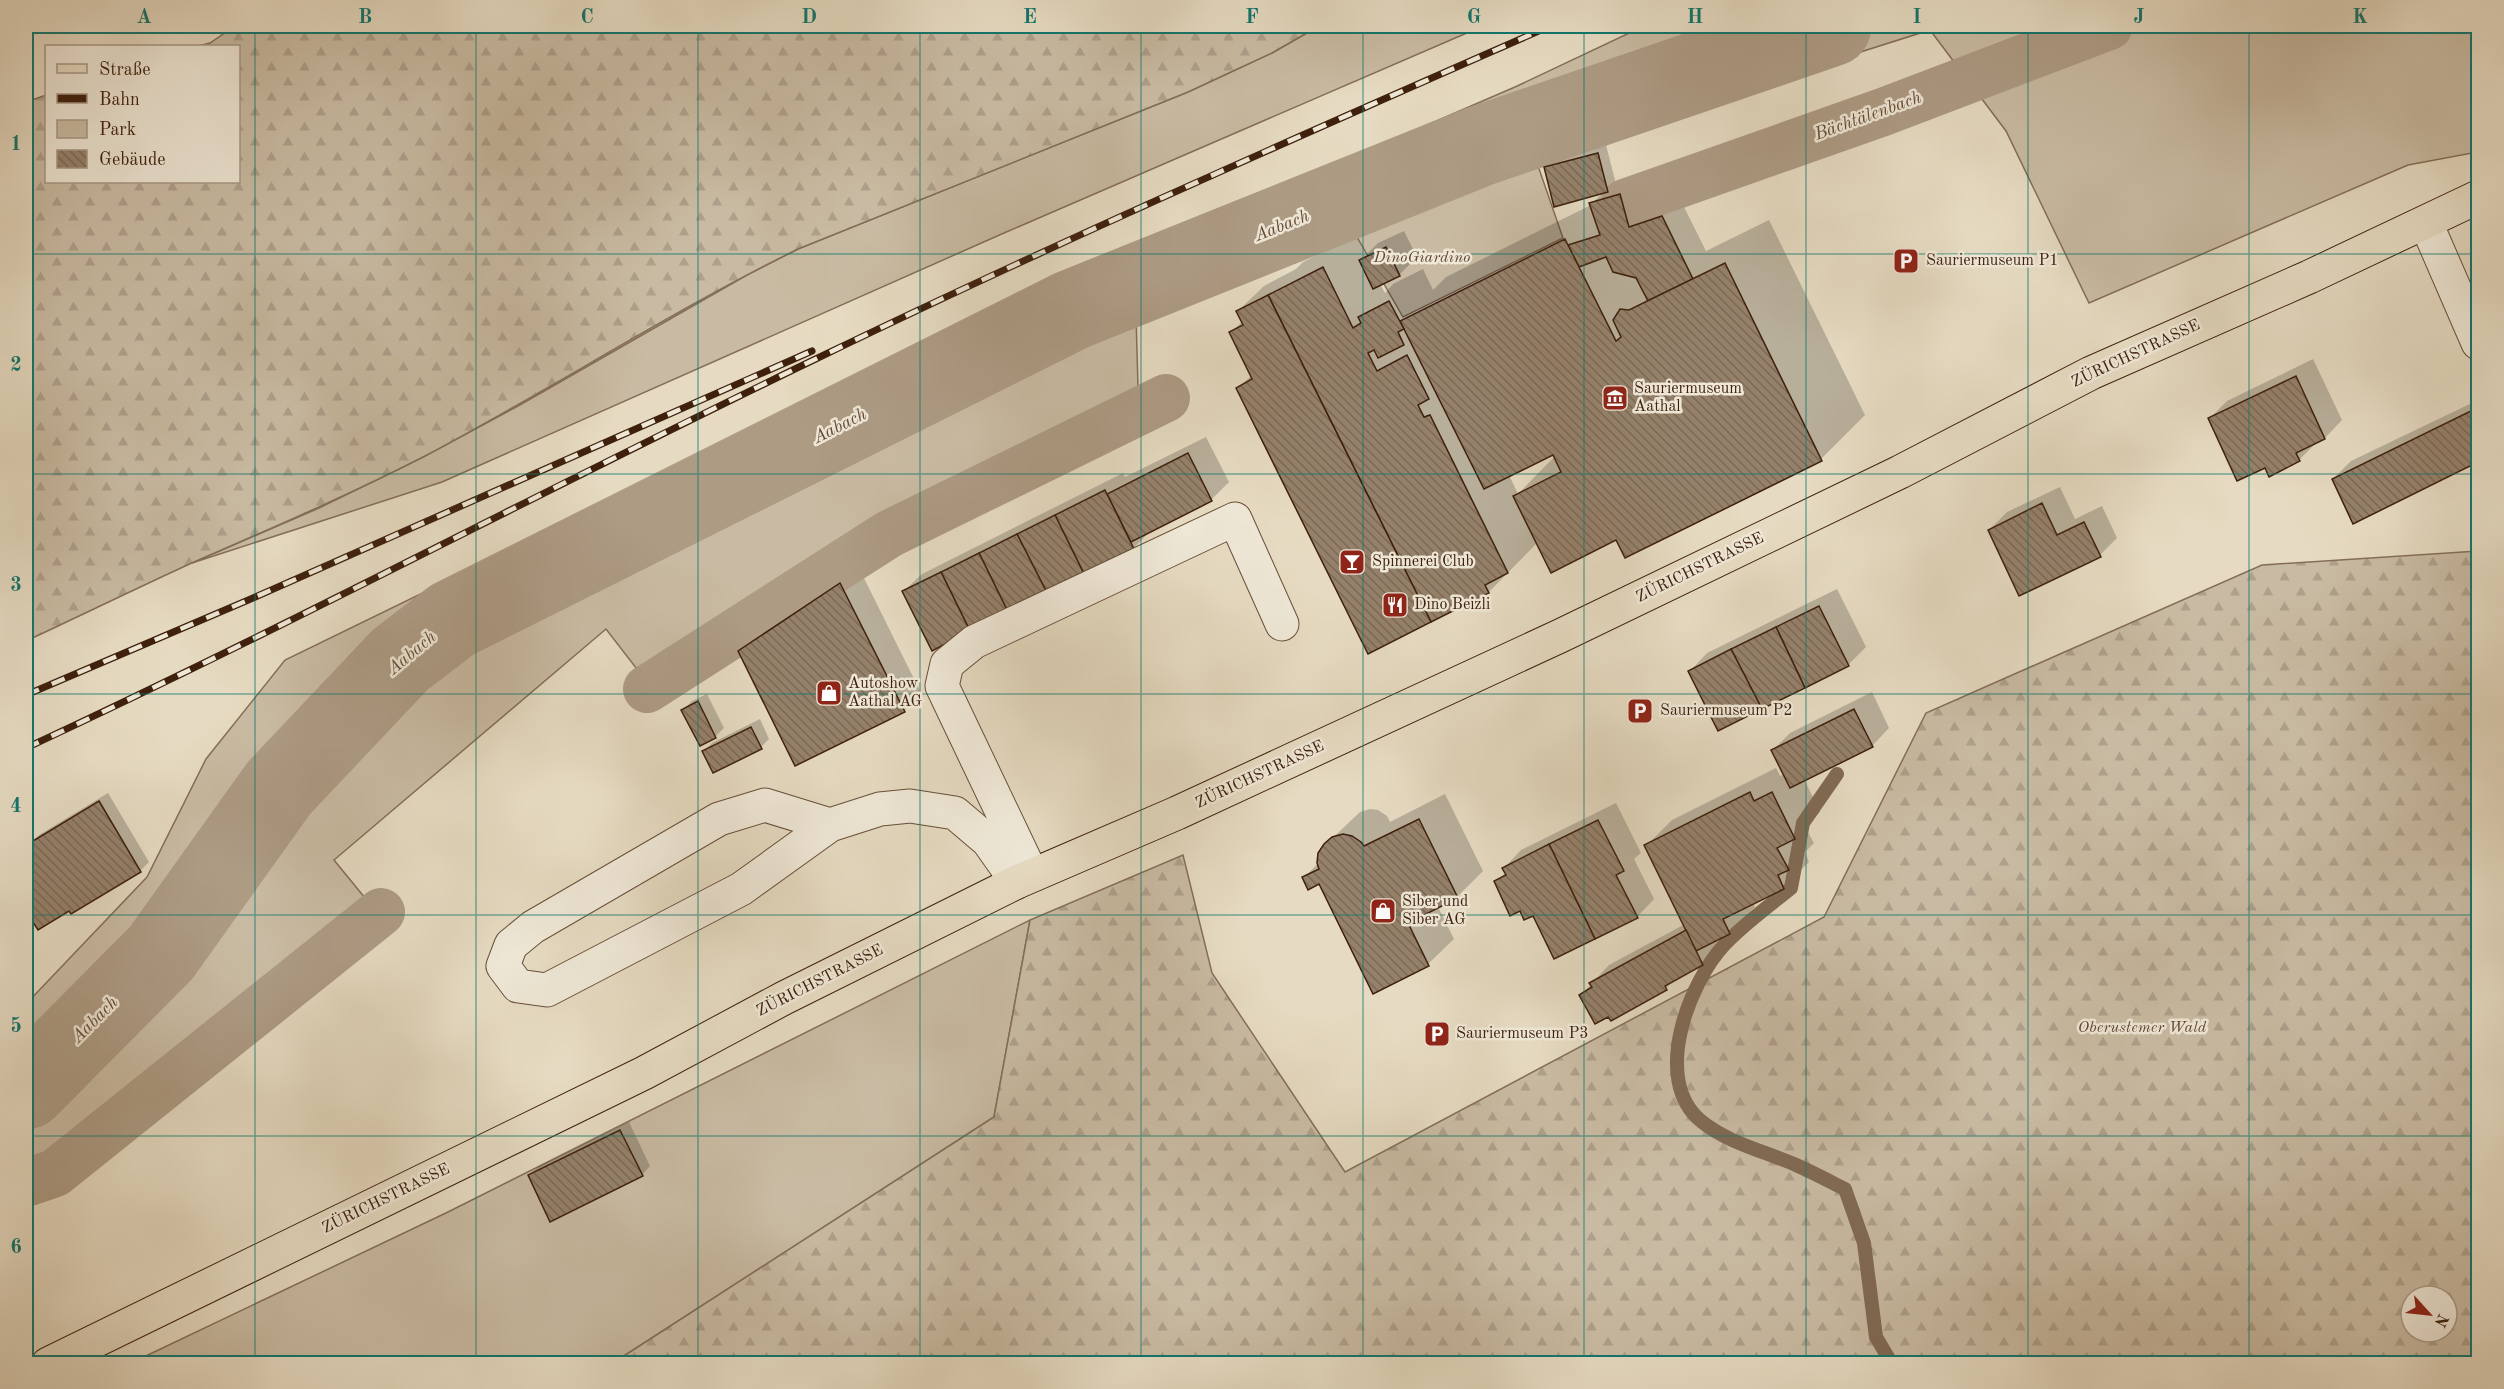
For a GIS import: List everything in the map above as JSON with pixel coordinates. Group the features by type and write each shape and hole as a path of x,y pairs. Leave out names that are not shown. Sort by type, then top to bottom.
{"main road":[{"name":"ZÜRICHSTRASSE","path":"48,1364 634,1078 784,998 1025,878 1177,813 1560,636 1900,472 2091,373 2426,223 2478,197"}],"lane":[{"path":"2426,223 2478,343"},
{"path":"1025,878 942,686 947,664 974,642 1235,519 1282,624"},
{"path":"830,825 765,805 719,819 533,927 511,945 503,966 518,986 547,990 741,889 830,825 880,809 910,806 955,813 988,841 1025,878"}],"green space":[{"path":"235,26 1319,26 1272,53 1188,92 798,249 703,299 425,456 339,498 194,562 26,641 26,102 45,95 45,183 240,183 240,45 202,45 210,43"},
{"path":"1319,26 1483,26 1004,233 442,482 192,563 319,508 423,457 518,406 747,275 798,249 1188,92 1272,53"},
{"path":"1644,26 2478,26 2478,152 2408,165 2089,303 2006,131 1930,30 1573,143 1136,315 1139,424 866,556 657,695 606,629 334,860 383,920 69,1177 33,1190 26,1188 26,1004 147,877 206,759 285,660 1036,294 1515,87"},
{"name":"DinoGiardino","path":"1537,163 1563,238 1403,317 1357,237"},
{"name":"Oberustemer Wald","path":"2478,551 2478,1363 613,1363 994,1117 1030,920 1183,855 1212,973 1345,1172 1824,917 1926,713 2262,565"},
{"path":"1030,920 994,1117 613,1363 129,1364 448,1212"}],"building":[{"path":"1598,153 1608,192 1554,207 1544,167"},
{"path":"1620,194 1629,227 1662,216 1693,279 1648,301 1636,278 1613,272 1606,257 1579,267 1568,245 1600,235 1589,203"},
{"name":"Sauriermuseum Aathal","path":"1565,239 1616,341 1621,337 1613,320 1620,309 1629,310 1725,263 1822,461 1625,558 1616,540 1551,573 1513,496 1561,472 1553,455 1484,489 1400,321"},
{"path":"1386,247 1400,276 1373,289 1359,260"},
{"path":"1323,267 1353,328 1361,323 1358,317 1389,301 1404,329 1398,332 1404,345 1378,358 1374,350 1368,353 1377,371 1407,355 1429,399 1418,405 1424,417 1430,415 1508,573 1485,585 1489,593 1431,622 1268,295"},
{"path":"1268,295 1431,622 1368,654 1236,388 1252,379 1229,332 1243,325 1236,311"},
{"path":"2296,376 2325,439 2296,453 2300,461 2269,477 2265,468 2237,481 2208,418"},
{"path":"2477,408 2478,462 2353,524 2332,479"},
{"path":"1188,453 1212,501 1131,542 1107,494"},
{"path":"1105,490 1134,549 1084,574 1055,515"},
{"path":"2042,503 2057,535 2084,522 2101,557 2019,596 1988,530"},
{"path":"1055,515 1084,574 1047,593 1017,534"},
{"path":"1017,534 1047,593 1008,612 979,553"},
{"path":"979,553 1008,612 970,631 941,572"},
{"path":"941,572 970,631 932,651 902,591"},
{"path":"840,583 905,712 795,766 738,651"},
{"path":"1819,606 1849,666 1805,688 1776,627"},
{"path":"1776,627 1805,688 1762,709 1731,649"},
{"path":"1731,649 1762,709 1718,731 1688,671"},
{"path":"698,701 716,738 700,746 681,710"},
{"path":"1854,709 1873,747 1790,788 1771,750"},
{"path":"751,727 762,749 713,773 702,751"},
{"path":"1750,792 1754,801 1772,792 1795,839 1777,848 1789,870 1778,875 1784,889 1723,919 1730,934 1696,951 1644,845"},
{"path":"99,801 141,872 71,914 69,911 38,930 26,911 26,851 31,848 28,844"},
{"name":"Siber und Siber AG","path":"1419,819 1458,898 1408,923 1429,966 1373,994 1319,884 1308,890 1302,877 1319,869 1318,853 1332,837 1343,834 1352,836 1364,846"},
{"path":"1598,820 1624,871 1616,875 1638,918 1595,939 1549,844"},
{"path":"1549,844 1595,939 1554,959 1533,916 1524,920 1520,911 1510,916 1494,881 1506,875 1502,868"},
{"path":"1686,930 1703,965 1665,986 1667,990 1611,1021 1608,1017 1595,1024 1579,995 1592,987 1589,983"},
{"path":"620,1130 643,1176 550,1222 528,1175"}],"waterway":[{"name":"Aabach","path":"26,1089 161,953 279,788 400,660 452,620 1072,310 1480,146 1831,26"},
{"name":"Bächtälenbach","path":"1625,203 1883,112 2109,26"},
{"path":"647,689 889,534 1166,398"},
{"path":"1837,774 1803,823 1791,888 1725,944 1699,982 1688,1006 1681,1031 1677,1057 1679,1081 1686,1103 1701,1121 1712,1129 1734,1141 1796,1165 1845,1189 1864,1243 1876,1337 1892,1364"},
{"path":"26,1181 55,1173 381,912"}],"railway":[{"path":"26,748 227,652 724,404 914,312 1186,187 1550,26"},
{"path":"26,695 253,598 812,351"}],"place":[{"name":"Sauriermuseum P1","path":"1906,261"},
{"name":"Sauriermuseum Aathal","path":"1615,398"},
{"name":"Spinnerei Club","path":"1352,562"},
{"name":"Dino Beizli","path":"1395,605"},
{"name":"Autoshow Aathal AG","path":"829,693"},
{"name":"Sauriermuseum P2","path":"1640,711"},
{"name":"Siber und Siber AG","path":"1383,911"},
{"name":"Sauriermuseum P3","path":"1437,1034"}]}
